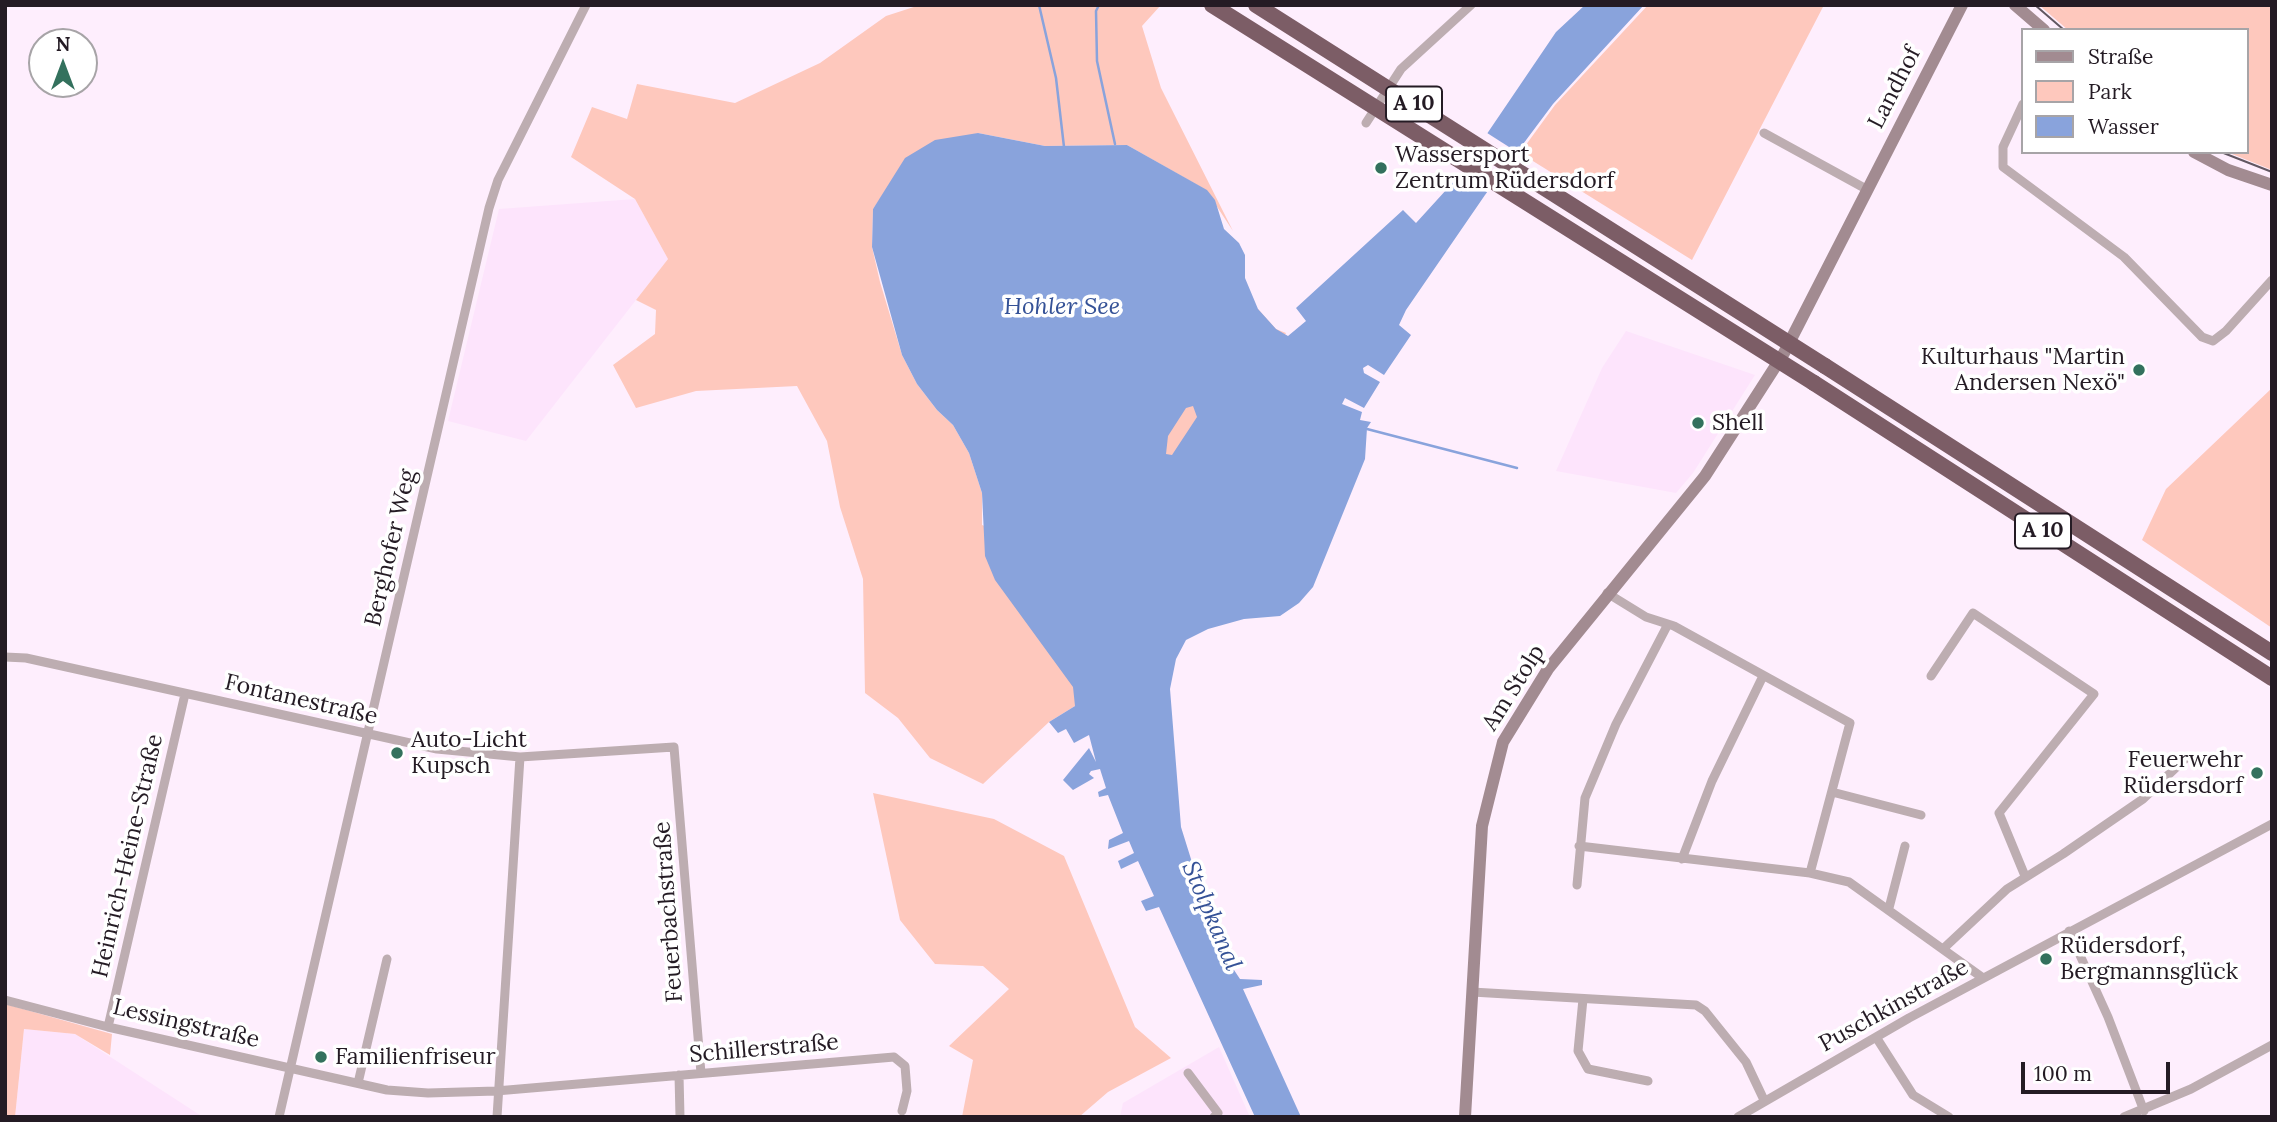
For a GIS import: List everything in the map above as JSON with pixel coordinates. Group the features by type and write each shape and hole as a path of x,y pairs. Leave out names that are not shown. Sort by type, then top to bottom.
{"highway":[{"name":"A 10","path":"1212,5 1814,383 2272,678"},
{"name":"A 10","path":"1256,5 2272,653"}],"main road":[{"name":"Landhof","path":"1784,353 1962,5"},
{"path":"2015,5 2042,28"},
{"path":"2198,154 2228,170 2272,185"},
{"name":"Am Stolp","path":"1465,1117 1482,826 1503,742 1548,669 1607,593 1705,476 1784,353"}],"street":[{"name":"Berghofer Weg","path":"279,1117 489,208 498,180 586,5"},
{"path":"1366,122 1401,69 1471,5"},
{"path":"2022,106 2003,147 2003,167 2106,241 2193,328 2213,341 2256,300 2272,279"},
{"path":"1764,133 1868,190"},
{"path":"1607,593 1627,607 1667,626 1674,626 1850,723 1810,873"},
{"path":"1931,676 1973,613 2094,694 1999,813 2025,876"},
{"path":"1577,885 1585,798 1616,724 1667,626"},
{"name":"Fontanestraße","path":"5,657 26,658 367,736 437,749 520,757 674,747"},
{"path":"1682,859 1712,781 1763,676"},
{"name":"Heinrich-Heine-Straße","path":"108,1027 185,694"},
{"name":"Feuerbachstraße","path":"674,747 701,1073"},
{"path":"497,1117 496,1091 520,757"},
{"path":"1944,948 1983,910 2025,876 2063,854 2143,799 2185,759"},
{"path":"1832,792 1921,815"},
{"name":"Puschkinstraße","path":"1738,1117 2069,930 2272,824"},
{"path":"1579,846 1810,873 1849,882 1889,908 1983,978"},
{"path":"1889,908 1905,846"},
{"path":"2069,930 2108,1017 2144,1111"},
{"path":"358,1083 387,959"},
{"path":"1472,992 1696,1005 1705,1011 1746,1062 1764,1100"},
{"path":"1583,999 1578,1051 1588,1069 1648,1081"},
{"name":"Lessingstraße","path":"5,1000 108,1027 358,1083 428,1093 496,1091 679,1075"},
{"path":"1876,1037 1913,1095 1949,1117"},
{"path":"2124,1117 2144,1111 2191,1089 2272,1045"},
{"name":"Schillerstraße","path":"680,1117 679,1075 894,1057 905,1066 907,1091 902,1111"},
{"path":"1188,1073 1218,1113 1214,1117"}],"shaded area":[{"path":"635,199 668,259 526,441 448,421 499,209"},
{"path":"1626,331 1755,375 1693,473 1676,493 1556,471 1602,368"},
{"path":"24,1029 75,1034 203,1117 15,1117"},
{"path":"1219,1047 1250,1117 1120,1117 1123,1103"}],"green space":[{"path":"920,5 1161,5 1142,26 1161,88 1233,231 1206,190 1127,145 1045,146 978,133 889,186 873,209 872,247 880,282 902,355 917,384 937,410 953,425 969,453 982,493 982,525 1073,559 1258,309 1276,329 1286,333 1075,706 1049,722 983,784 930,758 898,718 865,693 863,579 840,507 827,441 797,386 696,391 636,408 613,365 655,334 656,310 636,300 668,259 635,199 571,157 592,107 627,119 637,84 735,103 820,63 886,16"},
{"path":"1648,5 1824,5 1692,260 1520,153 1555,105"},
{"path":"2039,5 2272,5 2272,170 2232,154 2249,154 2249,28 2066,28"},
{"path":"2272,388 2272,628 2142,540 2166,489"},
{"path":"873,793 994,819 1064,856 1135,1027 1171,1058 1108,1092 1079,1117 962,1117 973,1060 949,1046 1009,989 983,966 935,964 900,920"},
{"path":"5,1004 112,1034 110,1055 75,1034 24,1029 15,1117 5,1117"}],"water":[{"name":"Hohler See","path":"1585,5 1644,5 1553,104 1485,195 1406,310 1399,325 1411,335 1384,375 1368,365 1363,368 1364,373 1380,382 1364,408 1345,398 1342,404 1362,412 1360,420 1371,422 1367,428 1365,459 1313,587 1299,603 1280,616 1244,619 1208,629 1186,640 1176,659 1170,689 1181,827 1210,920 1234,970 1240,979 1262,980 1262,985 1243,989 1301,1117 1255,1117 1159,907 1146,911 1141,901 1154,896 1138,861 1121,869 1118,861 1134,853 1129,841 1108,849 1109,840 1123,833 1108,795 1099,797 1098,792 1106,788 1100,769 1091,771 1089,774 1094,778 1073,790 1063,780 1089,748 1096,762 1089,735 1074,743 1066,729 1058,733 1049,722 1075,706 1073,687 995,580 985,556 982,493 969,453 953,425 937,410 917,384 902,355 872,247 873,209 905,158 935,140 978,133 1045,146 1127,145 1207,190 1215,200 1224,229 1239,243 1245,255 1245,278 1258,309 1276,329 1288,336 1306,321 1296,308 1403,210 1416,223 1457,178 1556,32","holes":["1193,406 1197,417 1172,455 1166,454 1168,436 1186,408"]}],"pier":[{"path":"1484,131 1520,154 1490,194 1456,173"}],"waterway":[{"path":"1039,5 1056,78 1064,147"},
{"path":"1099,5 1096,11 1097,61 1115,144"},
{"path":"1367,429 1517,468"}],"tram line":[{"path":"2035,5 2062,28"},
{"path":"2226,154 2272,172"}],"place":[{"name":"Wassersport Zentrum Rüdersdorf","path":"1381,168"},
{"name":"Kulturhaus \"Martin Andersen Nexö\"","path":"2139,370"},
{"name":"Shell","path":"1698,423"},
{"name":"Auto-Licht Kupsch","path":"397,753"},
{"name":"Feuerwehr Rüdersdorf","path":"2257,773"},
{"name":"Rüdersdorf, Bergmannsglück","path":"2046,959"},
{"name":"Familienfriseur","path":"321,1057"}],"water label":[{"name":"Stolpkanal","path":"1211,916"}]}
